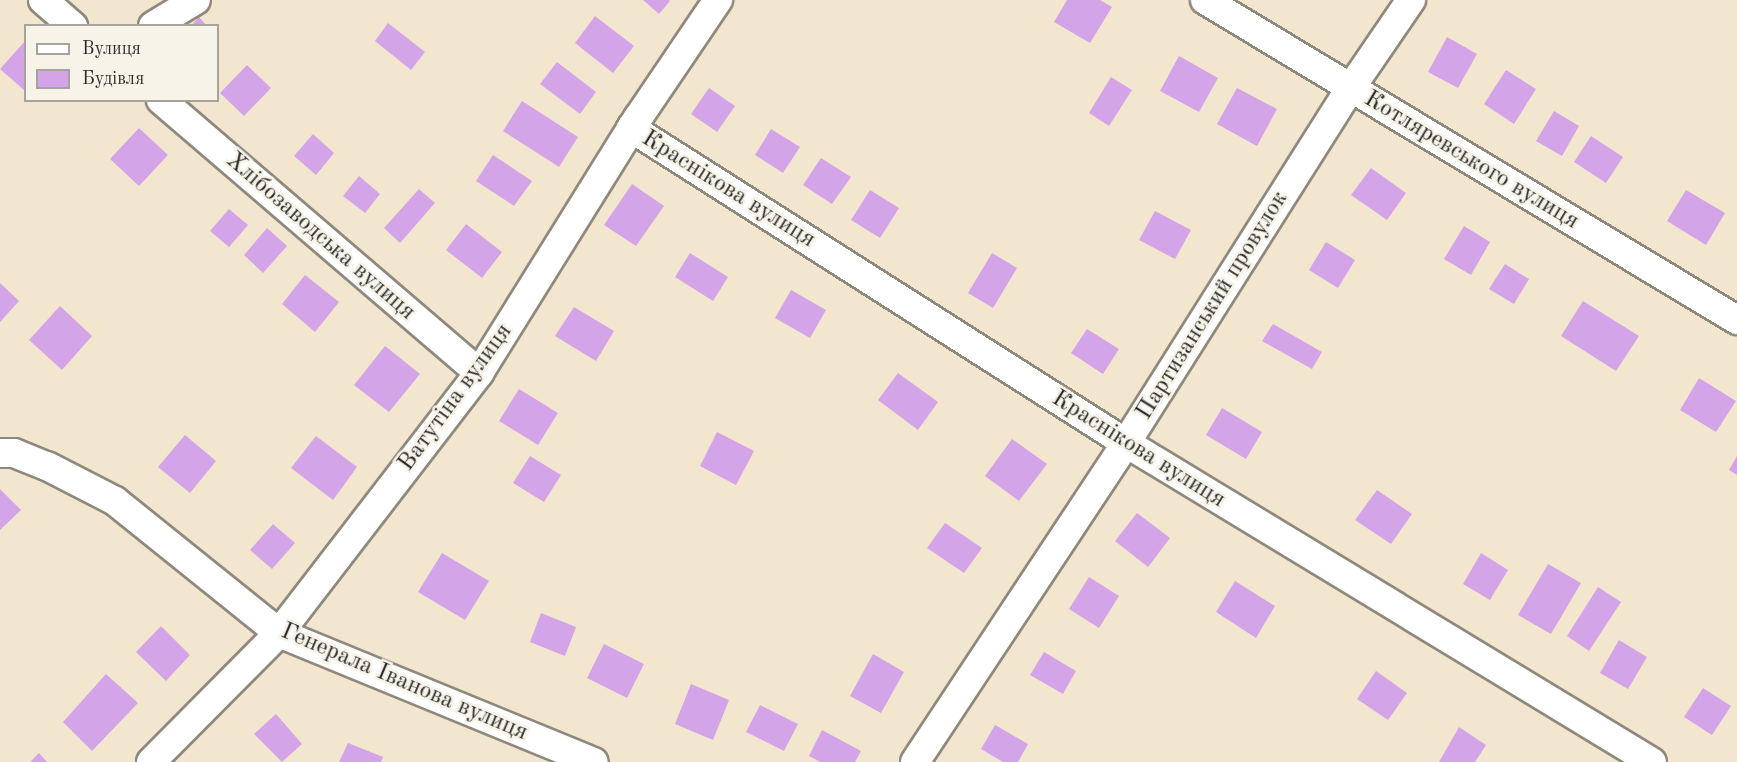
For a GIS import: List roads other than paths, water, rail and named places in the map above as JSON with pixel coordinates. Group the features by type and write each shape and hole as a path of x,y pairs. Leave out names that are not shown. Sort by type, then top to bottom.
{"street":[{"path":"43,0 71,24"},
{"path":"156,24 196,0"},
{"name":"Ватутіна вулиця","path":"151,762 279,633 479,373 631,128 718,0"},
{"name":"Котляревського вулиця","path":"1205,0 1737,320"},
{"name":"Партизанський провулок","path":"915,762 1126,443 1350,89 1411,0"},
{"name":"Хлібозаводська вулиця","path":"163,102 479,373"},
{"name":"Краснікова вулиця","path":"631,128 1126,443 1652,762"},
{"name":"Генерала Іванова вулиця","path":"7,453 115,501 279,633 594,762"}]}
